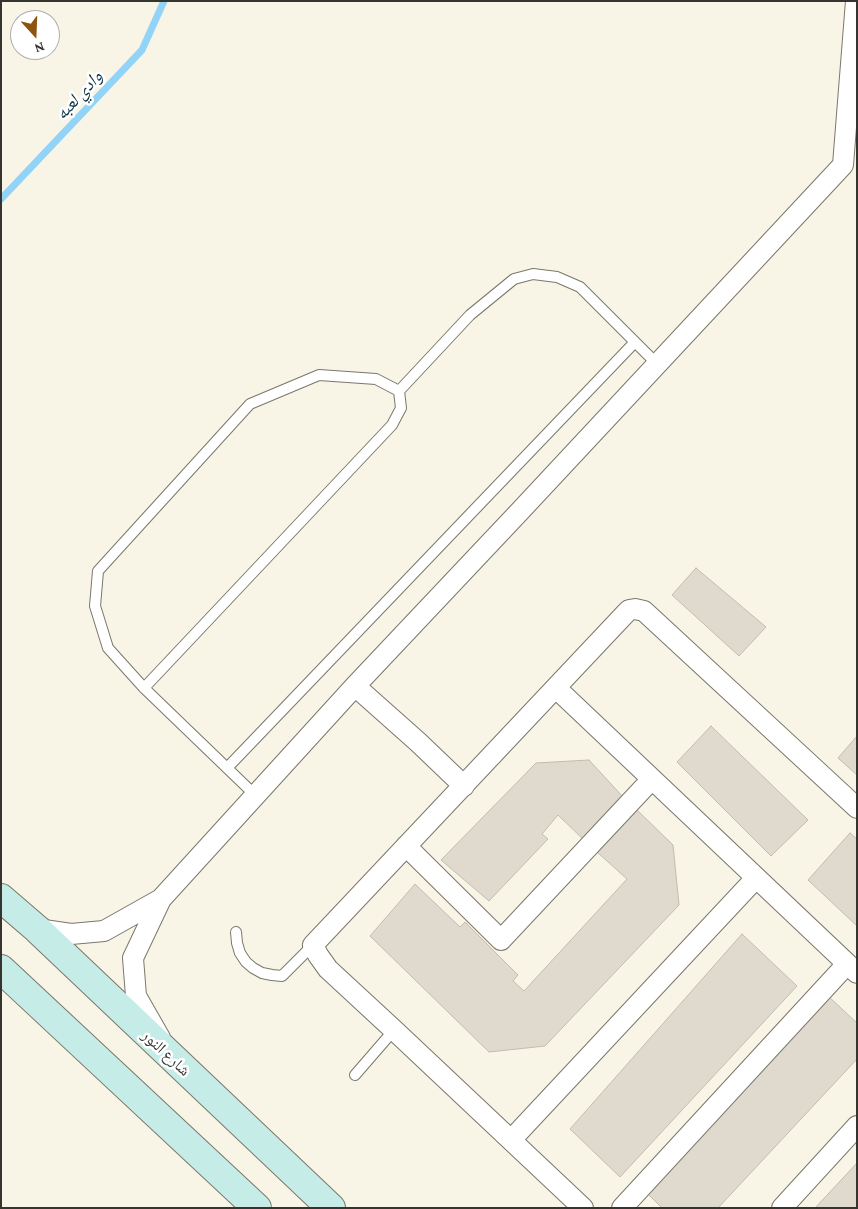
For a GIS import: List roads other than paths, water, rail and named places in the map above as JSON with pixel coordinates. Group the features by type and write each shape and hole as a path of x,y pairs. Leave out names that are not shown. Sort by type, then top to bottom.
{"street":[{"path":"171,1057 136,996 133,958 161,899 354,686 657,364 850,165 856,1"},
{"path":"583,1208 328,969 313,944 629,610 644,610 857,808"},
{"path":"354,686 418,742 464,786"},
{"path":"556,688 852,968 622,1208"},
{"path":"406,846 501,940 652,779"},
{"path":"511,1140 756,878"},
{"name":"شارع النور","path":"1,898 331,1208"},
{"path":"36,929 71,934 104,931 161,899"},
{"path":"1,969 257,1208"},
{"path":"782,1208 857,1126"}],"lane":[{"path":"144,688 392,426 401,408 399,391 470,315 514,279 533,274 557,277 580,287 657,364"},
{"path":"227,768 635,342"},
{"path":"255,795 144,688 108,648 95,606 98,571 250,404 319,374 376,379 399,391"},
{"path":"236,932 240,953 246,962 262,973 272,976 282,976 313,944"},
{"path":"355,1074 394,1030"}],"waterway":[{"name":"وادي لعبه","path":"1,199 142,50 164,1"}]}
